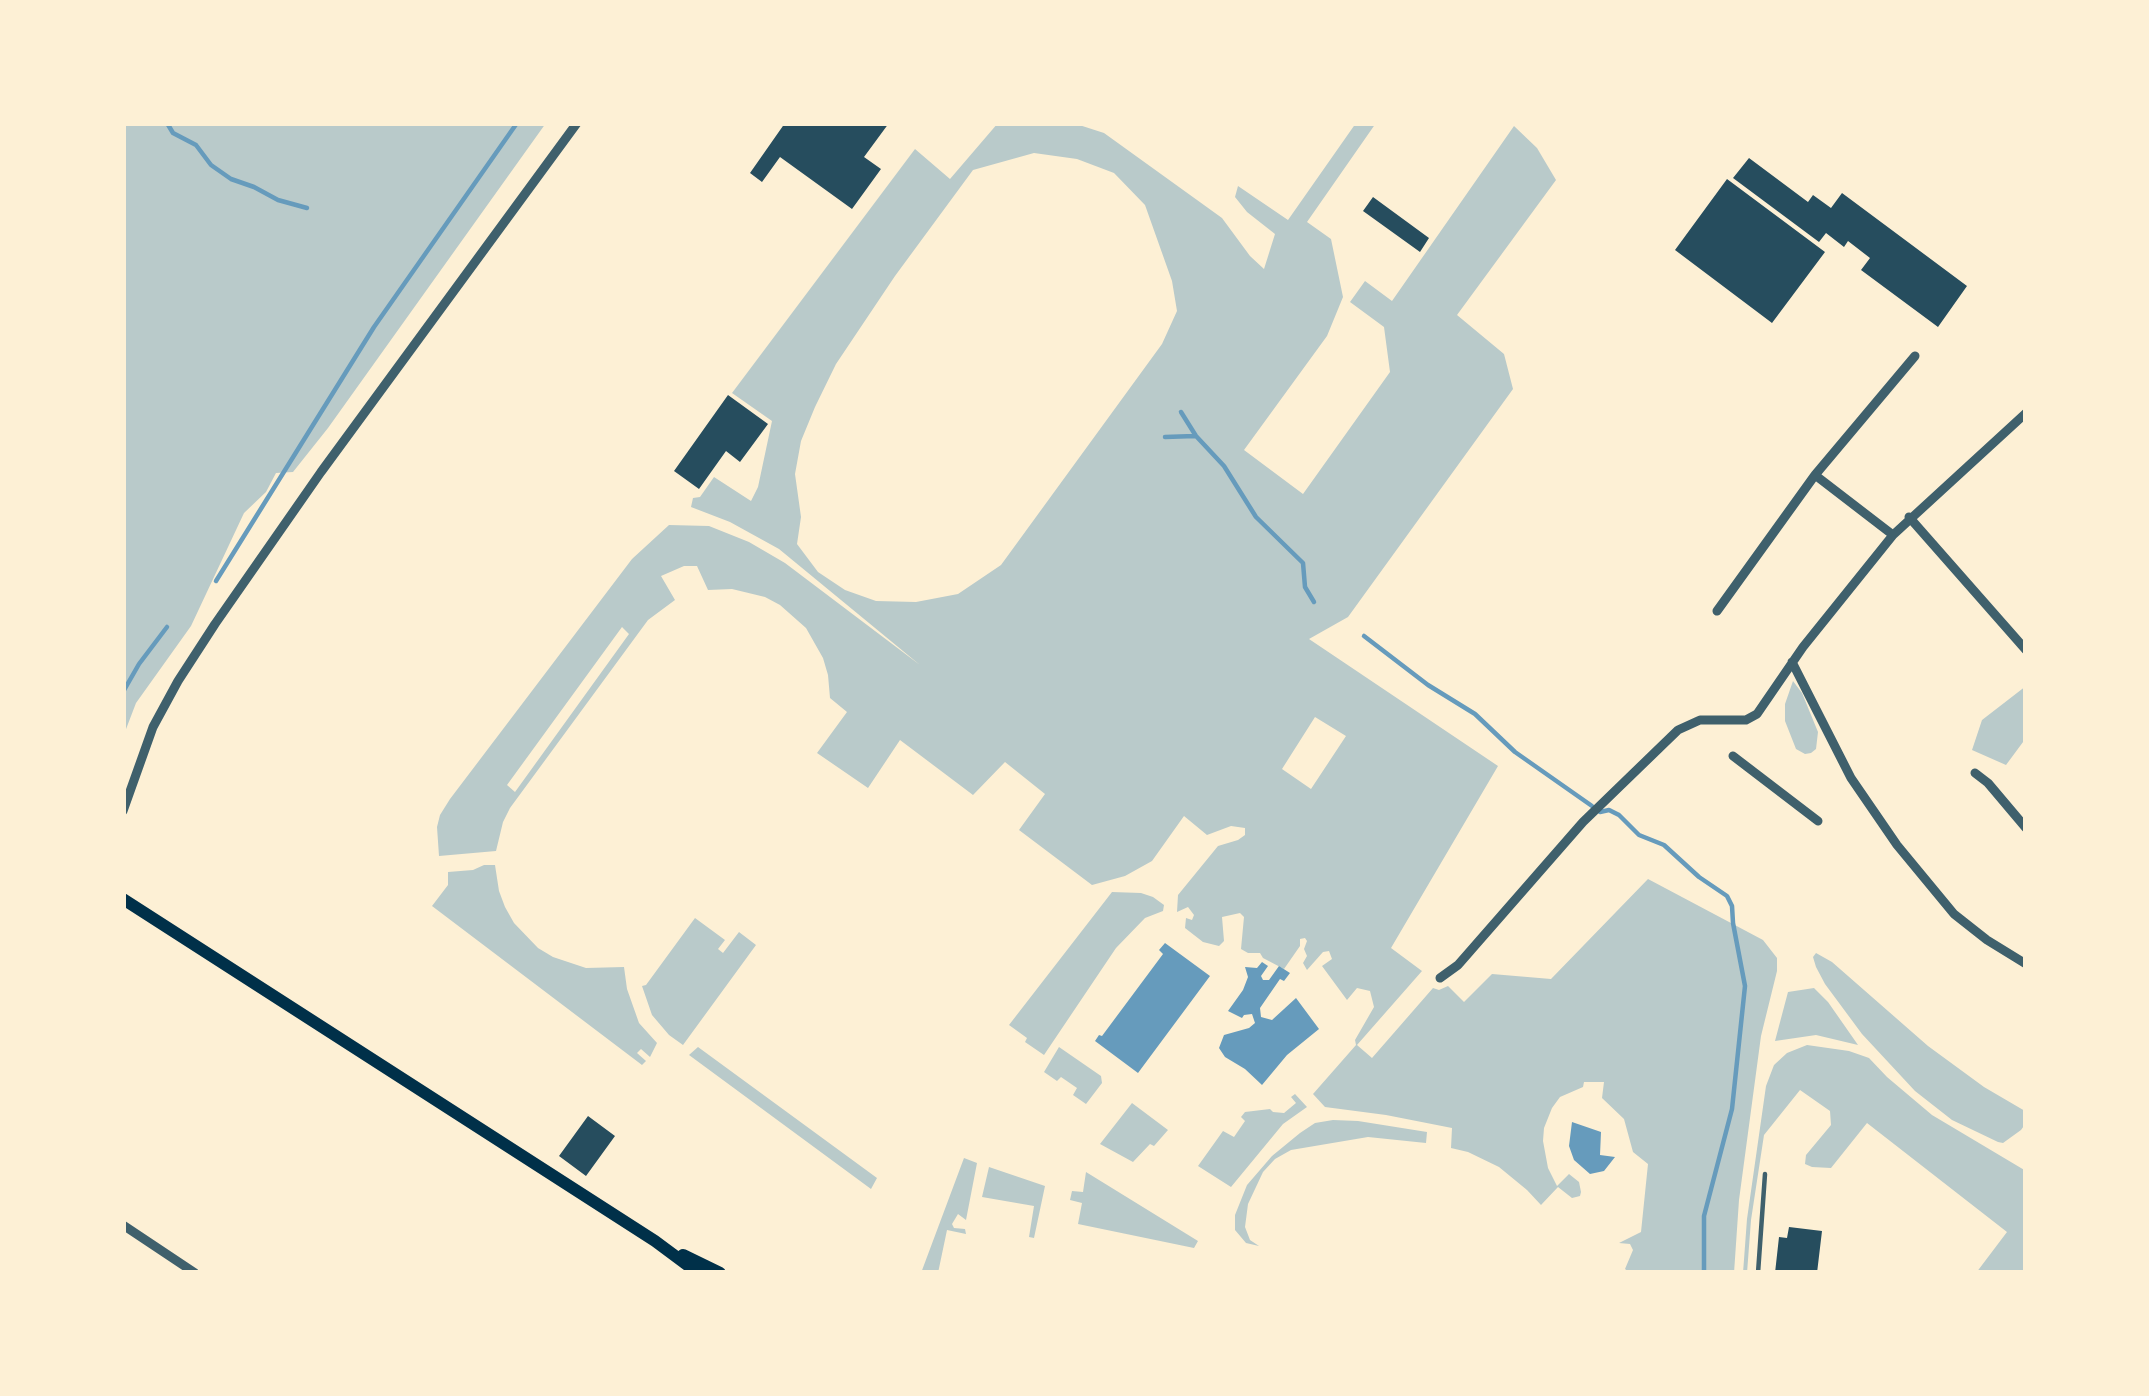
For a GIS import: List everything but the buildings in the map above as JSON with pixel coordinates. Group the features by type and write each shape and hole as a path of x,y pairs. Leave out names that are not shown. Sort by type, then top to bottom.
{"main road":[{"path":"123,899 698,1273"},
{"path":"655,1241 720,1273"}],"street":[{"path":"123,811 153,728 215,624 577,123"},
{"path":"1717,611 1815,475 1915,356"},
{"path":"1440,978 1458,965 1583,822 1678,730 1700,720 1747,720 1757,714 1792,662 1909,517 2026,412"},
{"path":"1815,475 1893,535"},
{"path":"1909,517 2026,650"},
{"path":"1792,662 1851,778 1897,845 1954,914 2026,964"},
{"path":"1733,756 1818,820"},
{"path":"1975,773 2026,828"},
{"path":"123,1225 195,1273"}],"lane":[{"path":"1758,1273 1765,1174"}],"shaded area":[{"path":"123,123 546,123 328,428 293,472 276,473 266,492 244,513 191,626 136,703 123,737"},
{"path":"998,123 1073,123 1104,133 1222,218 1264,269 1275,234 1235,197 1238,186 1288,220 1356,123 1376,123 1307,222 1331,239 1343,297 1327,336 1244,450 1303,494 1390,372 1384,327 1350,302 1365,281 1392,301 1514,126 1537,148 1556,180 1457,315 1504,354 1513,389 1348,617 1309,639 1498,766 1391,948 1422,971 1357,1045 1372,1058 1433,988 1448,986 1464,1002 1492,974 1551,979 1648,879 1763,940 1777,958 1777,971 1761,1036 1734,1273 1630,1273 1625,1269 1633,1250 1630,1244 1619,1243 1641,1232 1648,1164 1633,1152 1624,1119 1602,1098 1604,1082 1584,1082 1552,1108 1543,1141 1548,1168 1557,1186 1569,1174 1579,1182 1581,1192 1572,1198 1558,1187 1541,1205 1499,1167 1451,1148 1452,1128 1325,1107 1313,1094 1356,1045 1374,1007 1370,991 1357,988 1347,1000 1322,966 1332,959 1329,951 1307,970 1305,938 1284,969 1260,953 1241,949 1244,917 1240,913 1222,917 1224,941 1219,946 1203,942 1185,928 1186,918 1192,920 1194,915 1188,907 1177,912 1178,895 1218,846 1238,840 1245,828 1231,826 1207,835 1184,816 1152,861 1125,876 1092,885 1019,830 1045,794 1005,762 973,795 900,740 868,788 817,753 847,712 830,698 823,658 806,628 765,597 732,589 708,590 697,566 661,576 675,600 648,620 510,808 496,851 439,856 437,827 450,799 632,559 669,525 709,526 749,542 785,563 920,665 779,549 691,507 693,498 700,497 714,477 751,501 772,421 732,393 915,149 950,179","holes":["1034,153 1077,159 1114,173 1145,205 1172,281 1177,311 1162,344 1001,565 958,594 916,602 876,601 845,590 818,572 797,544 801,517 795,474 801,441 815,407 836,364 973,170","622,627 629,634 515,792 507,785","1315,717 1346,736 1311,789 1282,769"]},
{"path":"1793,681 1818,732 1811,753 1796,749 1785,721"},
{"path":"2026,686 2026,738 2006,765 1972,750 1982,720"},
{"path":"495,865 505,907 538,948 586,968 624,967 639,1023 657,1043 650,1057 641,1049 637,1053 646,1061 642,1065 432,906 448,885 448,872"},
{"path":"1112,892 1153,897 1164,905 1163,911 1145,918 1116,948 1044,1055 1009,1025"},
{"path":"695,918 725,940 718,949 723,953 739,932 756,945 683,1045 652,1015 642,986"},
{"path":"1816,953 1928,1046 2025,1111 2021,1130 1998,1142 1952,1120 1915,1091 1862,1034 1825,984 1813,957"},
{"path":"1814,988 1858,1045 1816,1035 1775,1041 1788,992"},
{"path":"1807,1045 1869,1058 1932,1115 2026,1171 2026,1273 1976,1273 2007,1232 1867,1123 1831,1168 1805,1164 1806,1155 1831,1125 1830,1111 1800,1090 1764,1135 1747,1273 1743,1273 1766,1086 1774,1065"},
{"path":"698,1047 877,1178 871,1189 689,1055"},
{"path":"1059,1047 1101,1076 1102,1083 1086,1104 1073,1095 1077,1088 1044,1072"},
{"path":"1295,1094 1307,1107 1283,1124 1231,1187 1198,1166 1223,1131 1234,1137 1245,1121 1241,1117 1245,1112 1270,1109 1284,1113 1296,1103 1291,1097"},
{"path":"1132,1103 1168,1130 1133,1162 1100,1144"},
{"path":"1333,1120 1427,1132 1426,1143 1368,1137 1291,1150 1263,1172 1248,1204 1245,1227 1250,1240 1259,1246 1246,1243 1235,1230 1235,1215 1247,1185 1300,1133 1315,1123"},
{"path":"964,1158 977,1163 966,1220 958,1214 952,1224 966,1234 947,1230 938,1273 921,1273"},
{"path":"989,1167 1045,1186 1034,1238 1029,1237 1034,1206 982,1197"},
{"path":"1086,1172 1198,1241 1194,1248 1078,1224 1082,1203 1070,1200 1072,1191 1083,1192"}],"water":[{"path":"1165,943 1210,976 1138,1073 1095,1041 1163,954 1159,950"},
{"path":"1262,962 1268,966 1263,980 1269,980 1279,966 1290,973 1284,981 1280,979 1260,1008 1261,1017 1272,1020 1296,998 1319,1029 1287,1055 1262,1085 1219,1048 1224,1035 1255,1023 1252,1014 1242,1018 1228,1011 1243,990 1248,977 1245,967 1257,968"},
{"path":"1572,1122 1601,1132 1600,1155 1615,1157 1604,1171 1590,1174 1574,1160 1569,1146"}],"waterway":[{"path":"167,123 231,179 307,208"},
{"path":"216,581 374,327 517,123"},
{"path":"1181,412 1224,466 1256,517 1303,563 1305,587 1314,602"},
{"path":"1165,437 1195,436"},
{"path":"123,692 167,627"},
{"path":"1364,636 1475,714 1515,752 1592,806"},
{"path":"1600,812 1619,815 1639,835 1664,845 1727,896 1732,906 1745,986 1732,1109 1704,1216 1704,1273"}]}
